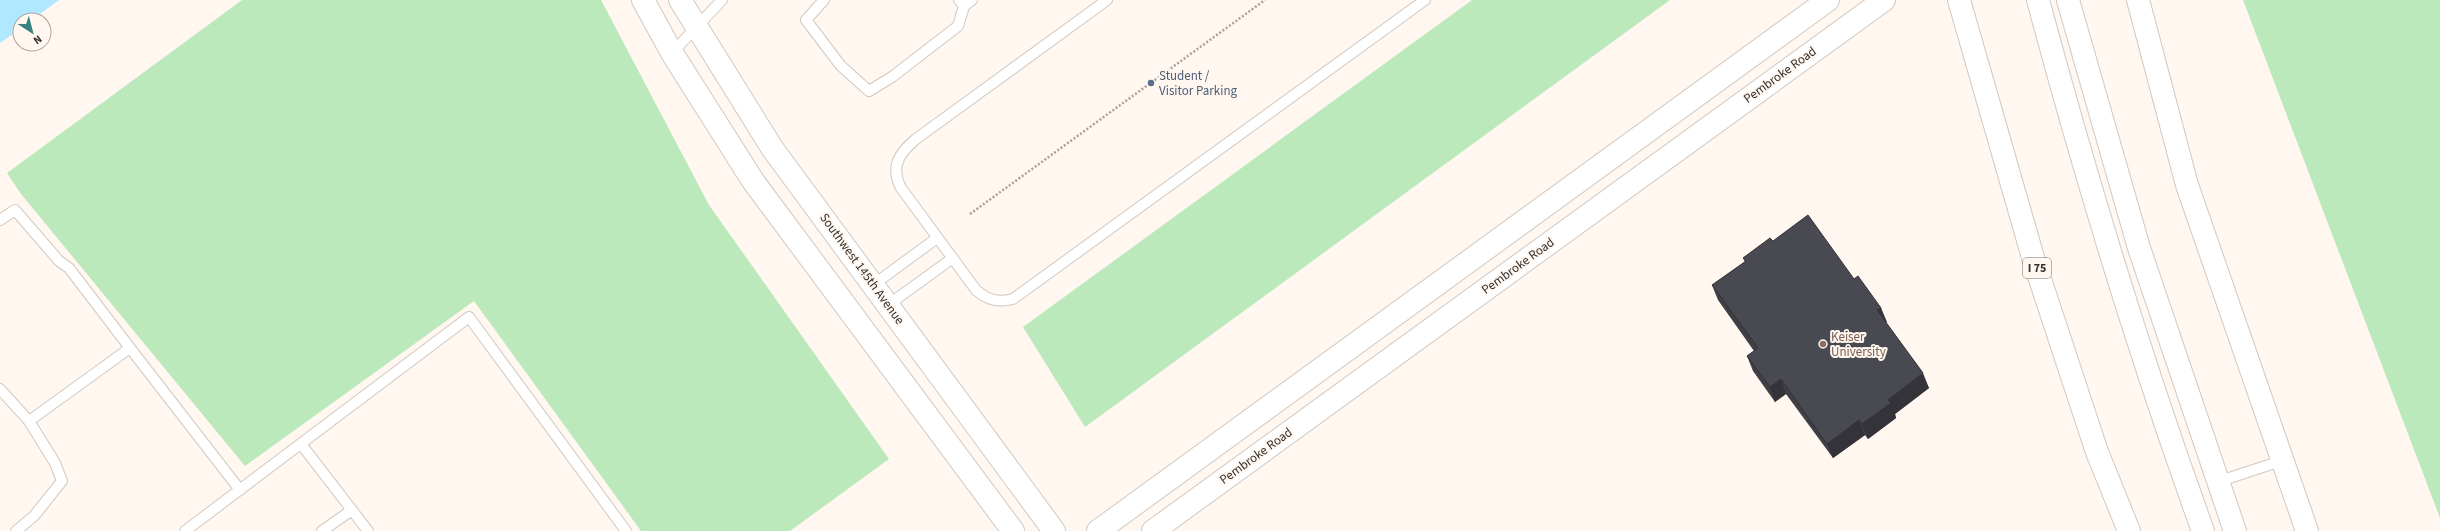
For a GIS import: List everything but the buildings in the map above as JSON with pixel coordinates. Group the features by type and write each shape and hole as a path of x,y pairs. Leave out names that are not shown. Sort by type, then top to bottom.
{"main road":[{"path":"643,0 672,54 753,181 1013,531"},
{"name":"Southwest 145th Avenue","path":"680,0 772,148 1054,531"},
{"path":"1098,531 1828,0"},
{"name":"I 75","path":"1959,0 2034,261 2097,452 2129,531"},
{"path":"2038,0 2068,113 2109,252 2148,373 2203,531"},
{"path":"2068,0 2139,248 2217,482 2235,531"},
{"path":"2138,0 2187,185 2281,461 2307,531"},
{"name":"Pembroke Road","path":"1153,531 1877,5"}],"lane":[{"path":"672,54 722,0"},
{"path":"824,0 806,20 841,66 869,91 892,77 958,26 965,2"},
{"path":"1107,0 916,139 899,156 896,165 898,181 937,238 976,290 984,297 999,301 1013,299 1425,0"},
{"path":"0,220 14,210 59,261 69,268 240,490"},
{"path":"873,285 937,238"},
{"path":"888,305 953,258"},
{"path":"185,531 469,317 626,531"},
{"path":"29,421 130,348"},
{"path":"0,389 29,421 55,463 62,481 34,516 16,531"},
{"path":"301,444 368,531"},
{"path":"2217,482 2281,461"},
{"path":"322,531 352,510"}],"path":[{"path":"970,214 1265,0"}],"green space":[{"path":"242,0 601,0 709,205 889,459 790,531 641,531 474,301 245,466 21,194 7,173"},
{"path":"1472,0 1670,0 1085,427 1023,327"},
{"path":"2243,0 2440,0 2440,518"}],"water":[{"path":"0,0 59,0 43,12 12,12 12,35 0,43"}],"place":[{"name":"Student / Visitor Parking","path":"1151,83"},
{"name":"Keiser University","path":"1823,344"}]}
